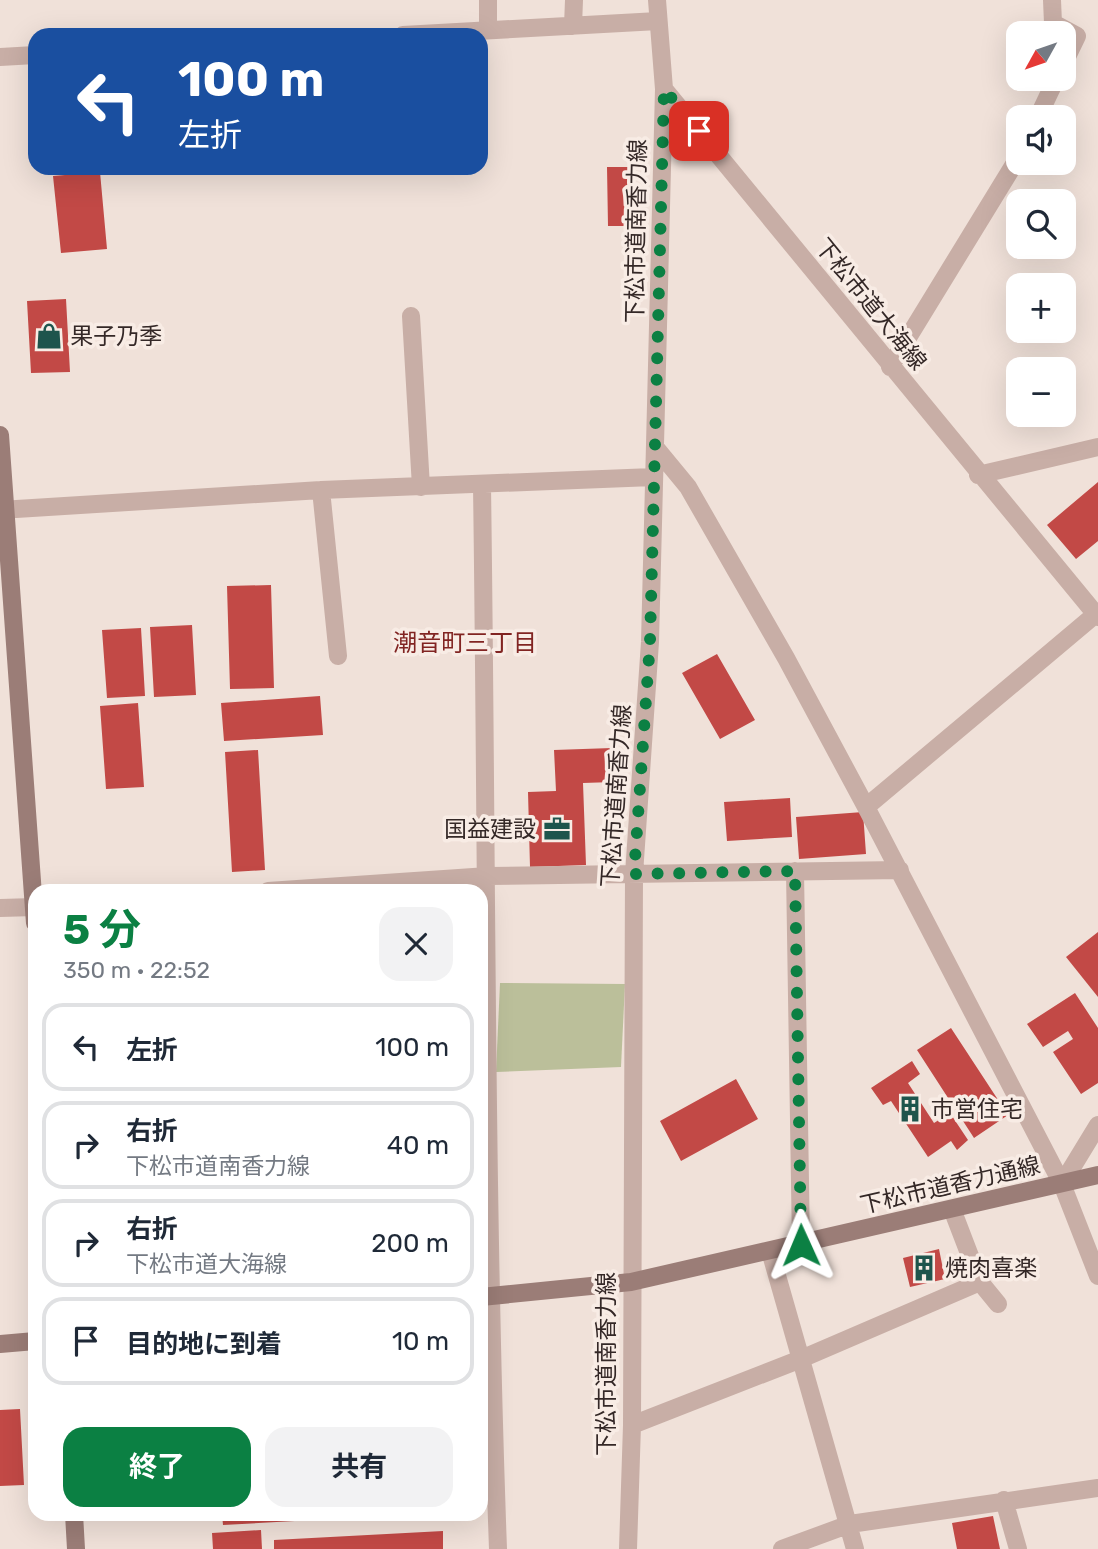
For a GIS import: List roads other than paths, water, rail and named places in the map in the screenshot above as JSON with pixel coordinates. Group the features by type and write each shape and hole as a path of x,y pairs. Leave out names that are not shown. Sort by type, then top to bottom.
{"street":[{"path":"488,0 488,30 658,21"},
{"path":"573,0 573,26"},
{"path":"657,0 664,89"},
{"path":"1052,0 1053,21"},
{"path":"0,57 28,55"},
{"name":"下松市道大海線","path":"664,89 978,475 1097,616"},
{"name":"下松市道南香力線","path":"628,1549 632,1425 634,874 650,642 664,89"},
{"path":"890,367 1008,175"},
{"path":"411,316 421,487"},
{"path":"0,435 2,510 33,884"},
{"path":"655,447 688,487 786,658 900,870 1062,1184 1098,1276"},
{"path":"978,475 1098,447"},
{"path":"2,510 321,490 653,477"},
{"path":"482,485 488,884"},
{"path":"321,490 338,656"},
{"path":"866,807 1097,616"},
{"path":"371,884 488,876 900,870"},
{"path":"795,871 801,1245"},
{"path":"0,908 28,911"},
{"path":"1062,1184 1098,1125"},
{"name":"下松市道香力通線","path":"488,1297 631,1282 1098,1175"},
{"path":"951,1209 980,1282 998,1304"},
{"path":"769,1251 850,1524 855,1549"},
{"path":"632,1425 801,1359 980,1282"},
{"path":"0,1344 28,1342"},
{"path":"488,1355 498,1549"},
{"path":"782,1549 850,1524 1098,1488"},
{"path":"1003,1500 1018,1549"},
{"path":"74,1521 76,1549"}],"place":[{"name":"果子乃季","path":"49,336"},
{"name":"国益建設","path":"557,829"},
{"name":"市営住宅","path":"910,1109"},
{"name":"焼肉喜楽","path":"924,1268"}],"district":[{"name":"潮音町三丁目","path":"465,643"}]}
